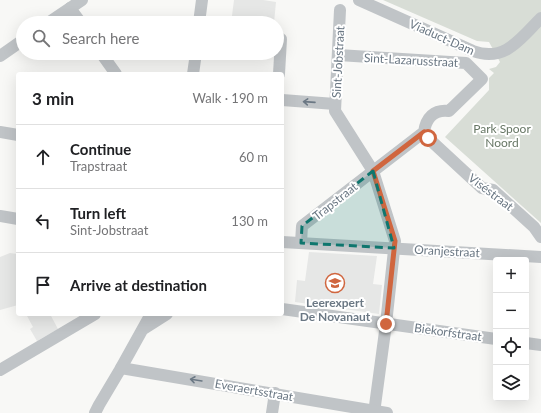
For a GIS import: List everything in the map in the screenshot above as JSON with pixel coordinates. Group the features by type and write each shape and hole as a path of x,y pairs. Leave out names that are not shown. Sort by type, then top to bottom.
{"street":[{"path":"58,16 82,0"},
{"path":"200,16 202,0"},
{"name":"Viaduct-Dam","path":"358,0 479,53 499,53 513,46 541,18"},
{"path":"70,8 76,16"},
{"name":"Sint-Jobstraat","path":"340,10 335,111 373,171 395,241 374,412"},
{"path":"0,56 16,45"},
{"name":"Sint-Lazarusstraat","path":"338,55 466,63 478,75"},
{"path":"106,60 115,72"},
{"path":"193,72 195,60"},
{"path":"280,60 280,72"},
{"name":"Trapstraat","path":"301,243 302,226 424,132 425,124 432,115 444,110 448,111 482,79 478,75"},
{"path":"284,100 335,104"},
{"path":"0,132 16,135"},
{"name":"Viséstraat","path":"424,132 428,138 482,188 493,190 534,227 541,237"},
{"path":"0,216 16,219"},
{"name":"Oranjestraat","path":"284,242 541,257"},
{"name":"Biekorfstraat","path":"284,309 493,339"},
{"path":"0,370 91,316"},
{"path":"95,413 150,316"},
{"path":"144,328 164,316"},
{"path":"529,343 541,345"},
{"name":"Everaertsstraat","path":"121,368 387,413"},
{"path":"272,413 275,394"}],"highlighted area":[{"path":"373,171 394,248 301,243 302,226"}],"shaded area":[{"path":"234,0 263,0 276,2 275,16 232,16"},
{"name":"Leerexpert De Novanaut","path":"309,252 377,256 373,284 382,285 379,314 295,302 297,280 305,281"},
{"path":"10,253 16,254 16,306 0,310 0,257"},
{"path":"27,316 51,316 58,329 37,341 30,329 33,327"}],"green space":[{"name":"Park Spoor Noord","path":"383,0 541,0 541,223 445,137 489,90 489,78 494,73 489,69 496,67 500,62 489,42 477,41"}],"place":[{"name":"Leerexpert De Novanaut","path":"335,283"}],"route":[{"path":"386,324 395,241 373,171 424,132 428,138"}]}
